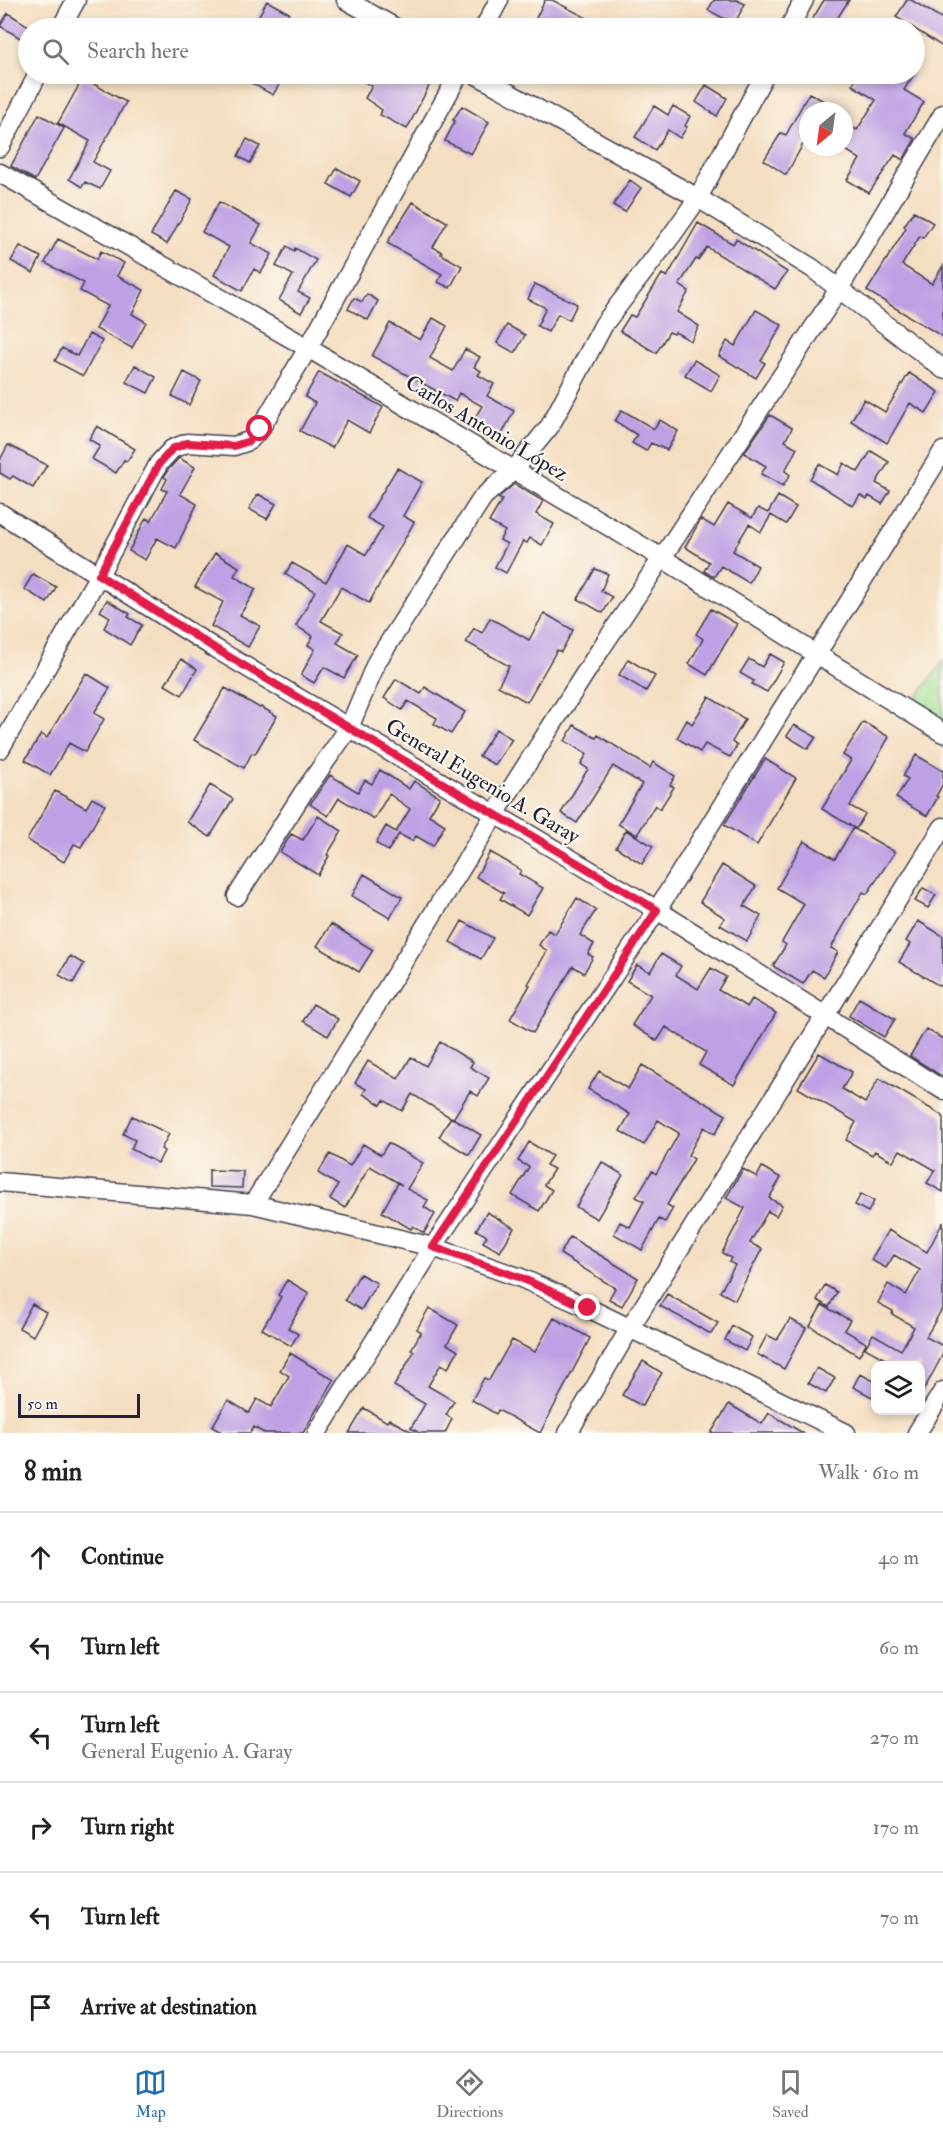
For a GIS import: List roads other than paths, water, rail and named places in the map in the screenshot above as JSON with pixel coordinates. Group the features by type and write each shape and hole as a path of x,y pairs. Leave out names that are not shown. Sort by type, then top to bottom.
{"street":[{"path":"66,18 76,0"},
{"path":"346,0 378,18"},
{"path":"489,18 499,0"},
{"path":"794,18 804,0"},
{"path":"0,147 33,84"},
{"path":"0,749 159,464 172,449 187,443 234,446 249,441 260,429 308,348 453,84"},
{"path":"493,84 698,198 812,268 943,369"},
{"path":"237,896 303,793 349,728 377,661 424,587 483,497 514,470 550,426 604,324 698,198 760,84"},
{"path":"253,1204 495,814 600,650 839,289 943,114"},
{"name":"Carlos Antonio López","path":"0,173 308,348 514,470 662,558 943,733"},
{"path":"317,1433 433,1247 657,910 943,451"},
{"name":"General Eugenio A. Garay","path":"0,513 216,649 657,910 943,1090"},
{"path":"568,1433 630,1328 943,827"},
{"path":"0,1182 253,1204 433,1247 521,1278 846,1433"},
{"path":"918,1433 943,1391"}]}
